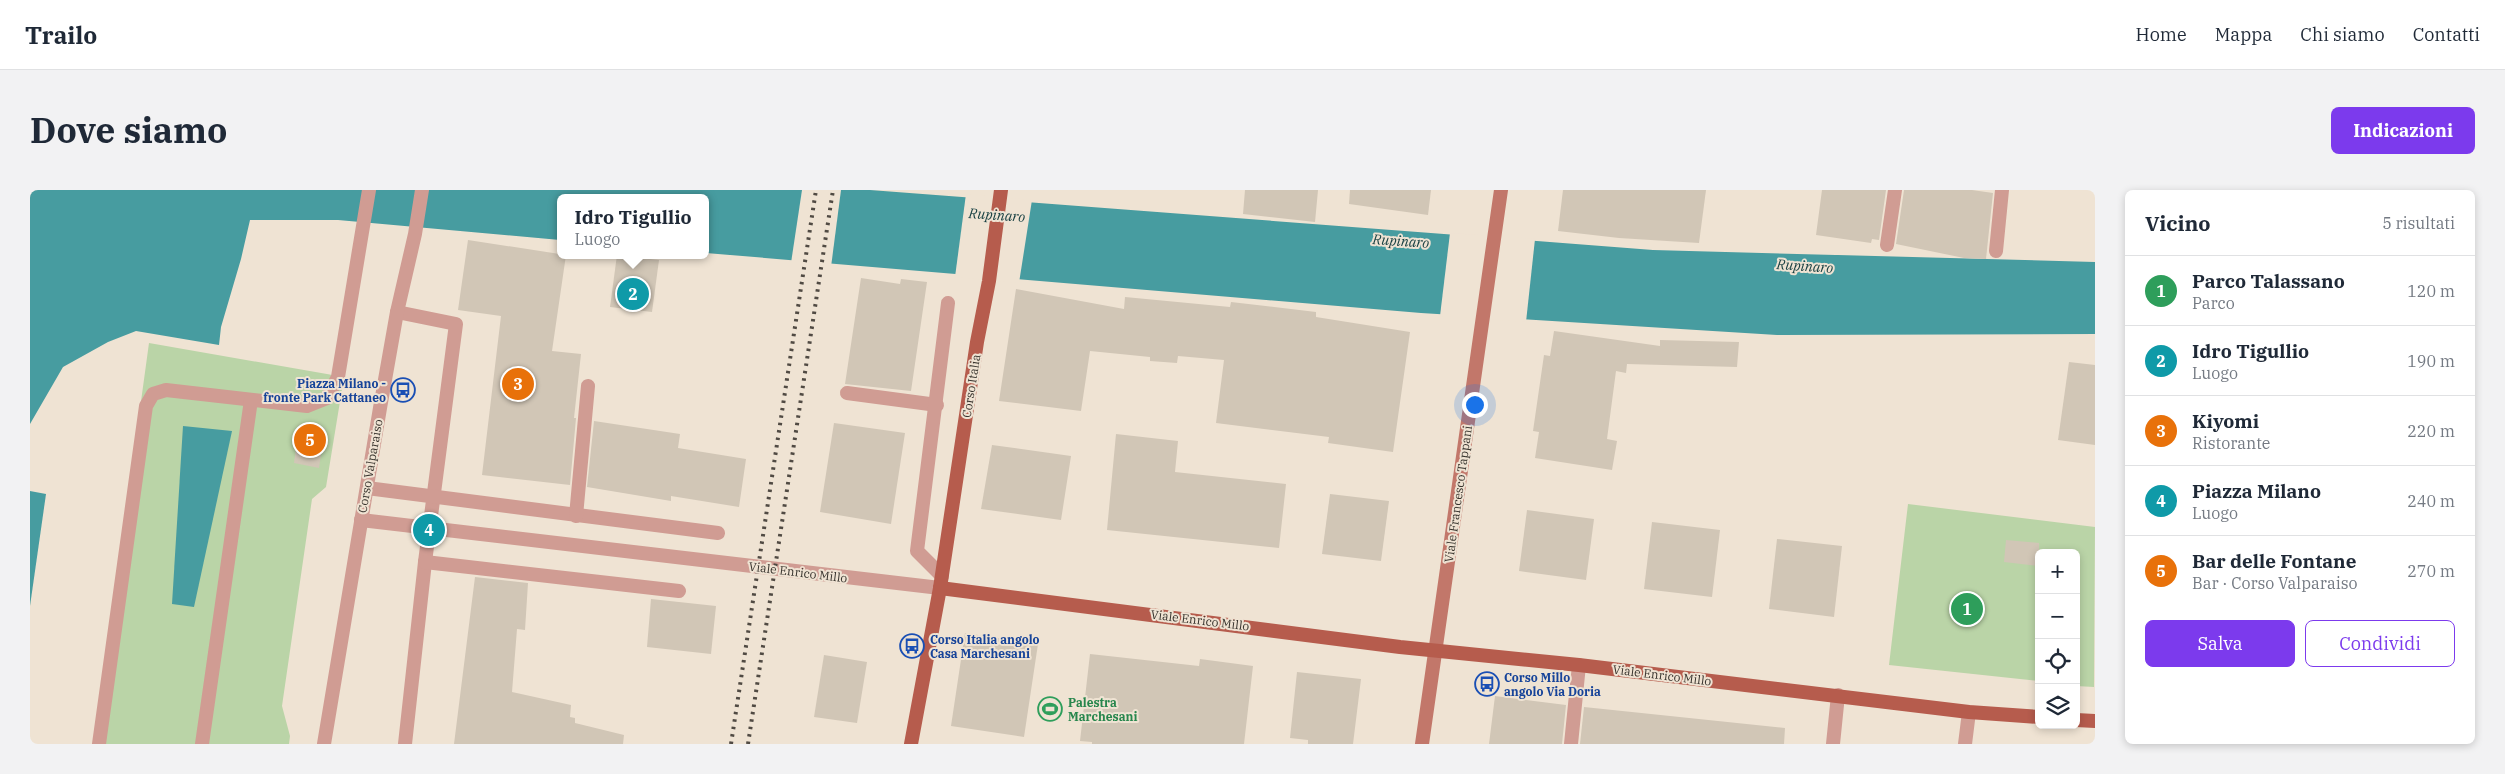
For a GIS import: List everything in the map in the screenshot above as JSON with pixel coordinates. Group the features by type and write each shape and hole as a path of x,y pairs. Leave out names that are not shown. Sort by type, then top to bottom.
{"main road":[{"name":"Viale Francesco Tappani","path":"1422,744 1501,190"},
{"name":"Corso Italia","path":"911,744 941,582 977,342 990,282 1000,193"},
{"name":"Viale Enrico Millo","path":"941,582 1436,650 1838,695 1969,712 2035,717"},
{"path":"2080,720 2095,721"}],"street":[{"path":"99,744 146,406 153,394 166,390 307,406 327,398 338,376 369,190"},
{"name":"Corso Valparaiso","path":"324,744 397,312 415,234 422,190"},
{"path":"1887,245 1895,190"},
{"path":"1996,251 2002,190"},
{"path":"941,582 918,551 948,303"},
{"path":"397,312 456,324 433,498 431,530 425,562 405,744"},
{"path":"576,516 588,386"},
{"path":"847,393 937,405"},
{"path":"202,744 251,400"},
{"path":"367,488 433,498 718,533"},
{"name":"Viale Enrico Millo","path":"361,520 431,530 941,582"},
{"path":"425,562 679,590"},
{"path":"1571,744 1579,665"},
{"path":"1833,744 1838,695"},
{"path":"1965,744 1969,712"}],"green space":[{"path":"149,343 344,377 326,487 312,499 282,706 290,736 289,744 94,744"},
{"path":"1908,504 2095,527 2094,687 2080,686 2080,549 2035,549 2035,681 1889,665"}],"water":[{"name":"Rupinaro","path":"30,190 870,190 1653,250 2095,262 2095,334 1777,335 1421,313 709,253 709,194 557,194 557,240 338,220 250,220 241,259 221,327 219,345 136,331 108,342 63,367 30,424"},
{"path":"183,426 232,431 194,607 172,604"},
{"path":"30,491 46,494 30,606"}],"pier":[{"path":"802,190 841,190 831,267 791,263"},
{"path":"966,194 1032,200 1019,283 955,277"},
{"path":"1450,233 1535,239 1526,322 1440,316"}],"building":[{"path":"1245,190 1318,190 1315,222 1243,214"},
{"path":"1350,190 1431,190 1428,215 1349,204"},
{"path":"1563,190 1706,190 1699,243 1619,238 1558,231"},
{"path":"1822,190 1886,190 1879,240 1872,239 1871,243 1816,235"},
{"path":"1904,190 1972,190 1993,193 1986,259 1964,258 1896,244"},
{"path":"468,240 557,254 557,259 565,259 552,351 581,354 574,418 576,418 570,485 482,475 501,316 458,310"},
{"path":"616,259 659,260 652,312 610,307"},
{"path":"861,278 900,284 901,279 927,282 911,391 845,384"},
{"path":"1016,289 1124,309 1125,297 1230,307 1231,302 1316,312 1316,317 1410,332 1393,452 1328,443 1329,437 1216,423 1224,360 1178,356 1177,363 1150,361 1150,357 1090,351 1081,411 999,401"},
{"path":"1554,331 1660,346 1660,340 1739,342 1737,367 1627,364 1626,373 1616,371 1607,439 1617,441 1612,470 1535,458 1539,432 1533,431 1544,355 1550,356"},
{"path":"2069,362 2095,365 2095,445 2058,440"},
{"path":"594,421 680,434 678,448 746,459 739,507 671,496 671,501 587,487"},
{"path":"834,423 905,433 891,524 820,512"},
{"path":"299,425 325,428 319,468 294,463"},
{"path":"1116,434 1178,441 1175,472 1286,484 1279,548 1107,530"},
{"path":"992,445 1071,456 1061,520 981,509"},
{"path":"1330,494 1389,501 1381,561 1322,554"},
{"path":"1527,510 1594,519 1586,580 1519,571"},
{"path":"1652,522 1720,530 1712,597 1644,589"},
{"path":"1777,539 1842,546 1834,617 1769,609"},
{"path":"2006,540 2039,543 2039,549 2035,549 2035,566 2004,562"},
{"path":"475,577 528,583 525,630 517,629 512,692 571,705 570,717 575,718 575,723 624,735 623,744 454,744"},
{"path":"651,599 716,606 711,654 647,647"},
{"path":"965,633 1038,644 1024,737 951,726"},
{"path":"1090,654 1199,666 1200,659 1253,666 1244,744 1092,744 1092,742 1080,741"},
{"path":"824,655 867,662 857,723 814,717"},
{"path":"1297,672 1361,679 1353,744 1308,744 1308,740 1290,738"},
{"path":"1495,696 1566,705 1562,744 1489,744"},
{"path":"1584,707 1785,728 1784,744 1580,744"}],"railway":[{"path":"731,744 816,190"},
{"path":"748,744 833,190"}],"place":[{"name":"Idro Tigullio","path":"633,294"},
{"name":"Kiyomi","path":"518,384"},
{"name":"Piazza Milano - fronte Park Cattaneo","path":"403,390"},
{"name":"Bar delle Fontane","path":"310,440"},
{"name":"Piazza Milano","path":"429,530"},
{"name":"Parco Talassano","path":"1967,609"},
{"name":"Corso Italia angolo Casa Marchesani","path":"912,646"},
{"name":"Corso Millo angolo Via Doria","path":"1487,684"},
{"name":"Palestra Marchesani","path":"1050,709"}]}
